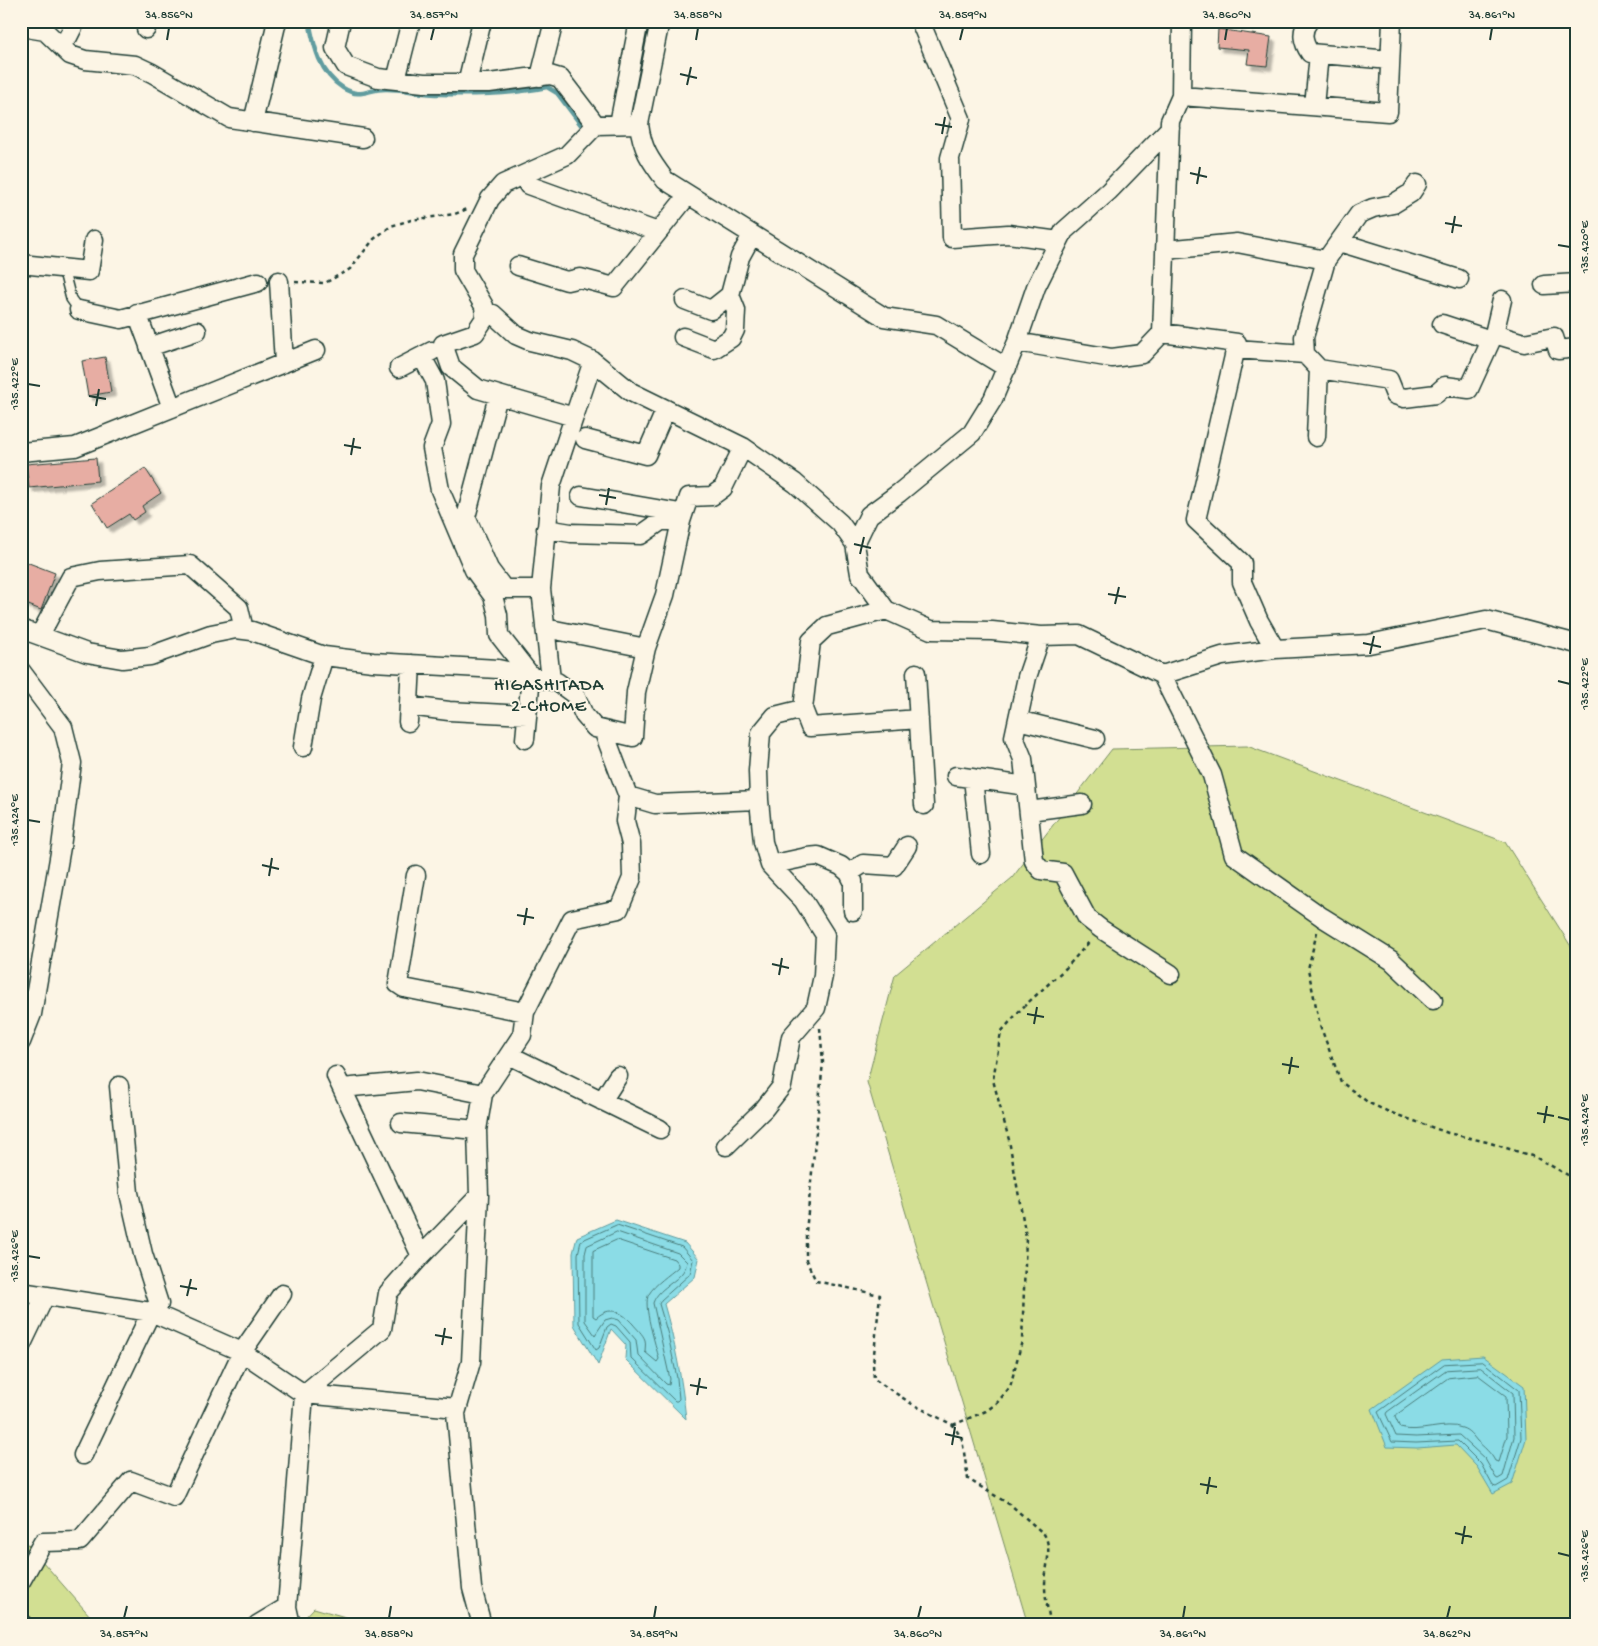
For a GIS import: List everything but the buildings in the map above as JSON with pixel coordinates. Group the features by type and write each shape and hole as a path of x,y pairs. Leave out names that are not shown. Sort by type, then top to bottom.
{"street":[{"path":"68,38 76,21"},
{"path":"254,122 277,21"},
{"path":"341,21 334,48 346,66 378,78 424,83 489,83 550,75 560,78 596,125"},
{"path":"396,80 411,21"},
{"path":"467,83 482,21"},
{"path":"540,77 554,21"},
{"path":"619,124 639,21"},
{"path":"660,21 639,124 640,141 648,159 665,180 884,317 936,325 1007,368"},
{"path":"920,21 961,119 950,158 952,238 1008,234 1059,241"},
{"path":"1017,342 1112,358 1142,354 1162,333 1170,121 1180,96 1182,21"},
{"path":"1309,21 1304,26 1303,43 1310,53 1390,60"},
{"path":"1180,96 1388,112 1392,21"},
{"path":"21,27 45,31 70,55 85,60 135,65 228,118 363,138"},
{"path":"1314,106 1319,54"},
{"path":"399,368 443,344 475,333 485,318 484,306 463,270 463,254 490,199 503,184 567,154 596,125 639,124"},
{"path":"854,544 869,515 972,433 993,399 1017,342 1036,286 1064,231 1109,191 1170,128"},
{"path":"1417,184 1411,193 1392,204 1373,208 1359,214 1326,260 1304,337 1305,354 1319,369 1389,380 1395,395 1404,398 1436,394 1445,386 1469,389 1493,337 1502,300"},
{"path":"528,185 658,232"},
{"path":"518,266 566,281 580,278 614,287 688,195"},
{"path":"685,300 711,310 730,294 740,257 752,235"},
{"path":"21,264 90,271 94,240"},
{"path":"1338,242 1459,279"},
{"path":"1165,250 1237,243 1326,260"},
{"path":"279,281 284,363"},
{"path":"79,310 120,319 258,282"},
{"path":"1544,285 1577,283"},
{"path":"683,337 714,349 731,338 735,330 736,310 730,294"},
{"path":"485,311 493,314 516,335 530,341 572,350 593,362 631,392 743,447 795,483 840,523 854,544 860,574 886,610 931,630 992,631 1041,636 1079,635 1162,675 1212,775 1234,855 1322,917 1391,960 1433,1000"},
{"path":"137,313 172,408"},
{"path":"1442,324 1524,343 1554,337 1558,350 1577,348"},
{"path":"150,347 197,331"},
{"path":"1162,333 1237,343 1196,520 1242,563 1242,582 1259,621 1275,649"},
{"path":"443,344 451,367 478,389 574,417"},
{"path":"1236,348 1305,354"},
{"path":"21,452 75,447 316,350"},
{"path":"422,357 435,381 441,424 432,448 440,490 474,570 493,596 498,614 500,635 531,676 525,739"},
{"path":"551,680 540,589 551,486 593,362"},
{"path":"1316,437 1319,369"},
{"path":"498,396 466,517 489,569 504,589 540,589"},
{"path":"585,438 646,455 666,409"},
{"path":"21,629 87,653 122,659 150,656 211,634 236,629 324,656 498,669 557,682 575,695 584,715 595,728 633,737 636,692 646,648 665,595 682,517 689,497 712,496 723,488 743,447"},
{"path":"581,496 682,517"},
{"path":"546,529 571,533 641,535 662,521 682,517"},
{"path":"40,635 71,577 100,571 190,566 239,608 244,630"},
{"path":"886,610 827,626 811,641 803,709 810,727 918,720"},
{"path":"1162,675 1222,656 1275,649 1369,644 1486,620 1577,644"},
{"path":"545,628 646,648"},
{"path":"1041,636 1027,677 1014,737 1023,760 1034,861 1041,870 1063,873 1087,918 1101,930 1171,974"},
{"path":"303,747 311,699 324,656"},
{"path":"411,664 409,714 449,711 527,715"},
{"path":"21,671 63,726 72,762 61,847 32,1014 21,1042"},
{"path":"916,673 924,805"},
{"path":"726,1146 764,1109 782,1086 791,1037 816,1008 823,976 825,935 803,900 770,865 763,842 758,800 761,733 775,716 803,709"},
{"path":"1018,720 1095,739"},
{"path":"482,1625 472,1588 456,1413 471,1362 479,1196 477,1130 483,1094 522,1035 525,1012 572,919 618,909 632,878 631,844 625,821 628,796 603,730"},
{"path":"981,854 964,777 1026,786"},
{"path":"628,796 655,804 758,800"},
{"path":"1029,811 1082,804"},
{"path":"850,873 864,864 894,866 907,846"},
{"path":"770,865 807,856 818,856 841,866 850,873 853,881 853,911"},
{"path":"416,875 398,984 404,988 525,1012"},
{"path":"509,1055 660,1129"},
{"path":"602,1101 618,1076"},
{"path":"421,1256 339,1082 417,1081 483,1094"},
{"path":"83,1455 151,1312 159,1304 143,1254 129,1194 119,1086"},
{"path":"401,1123 477,1130"},
{"path":"291,1625 287,1607 304,1394 382,1328 388,1293 479,1196"},
{"path":"21,1292 151,1312 242,1352 304,1394 458,1408"},
{"path":"21,1581 43,1542 80,1541 131,1481 174,1497 242,1352 282,1294"},
{"path":"21,1346 45,1296"},
{"path":"257,1625 287,1607"}],"lane":[{"path":"63,268 71,299 79,310"}],"path":[{"path":"279,281 325,284 350,269 374,239 391,226 411,220 456,214 490,199"},
{"path":"1322,917 1313,942 1308,969 1320,1025 1341,1082 1370,1103 1389,1112 1448,1133 1487,1142 1535,1157 1577,1180"},
{"path":"953,1425 986,1411 1001,1398 1010,1387 1022,1341 1026,1237 1009,1140 993,1080 1001,1032 1021,1009 1066,968 1101,930"},
{"path":"816,1008 820,1018 823,1062 806,1232 806,1260 816,1281 880,1295 873,1364 874,1379 912,1404 953,1425 962,1439 968,1479 1012,1506 1044,1534 1047,1539 1048,1548 1045,1582 1046,1602 1051,1625"}],"green space":[{"path":"1247,746 1505,842 1577,956 1577,1625 1028,1625 867,1082 895,975 1012,878 1112,749"},
{"path":"21,1537 98,1625 21,1625"},
{"path":"314,1608 373,1625 298,1625"}],"water":[{"path":"616,1220 685,1243 699,1259 695,1277 664,1304 678,1361 686,1419 625,1359 626,1345 611,1329 598,1365 574,1325 573,1253 577,1237"},
{"path":"1483,1356 1524,1386 1526,1439 1512,1484 1493,1494 1477,1467 1456,1445 1417,1448 1387,1447 1372,1409 1442,1359"}],"waterway":[{"path":"309,21 319,58 328,75 343,88 355,93 387,89 433,94 480,94 507,93 547,87 557,93 584,129"}],"district":[{"name":"HIGASHITADA 2-CHOME","path":"549,696"}]}
